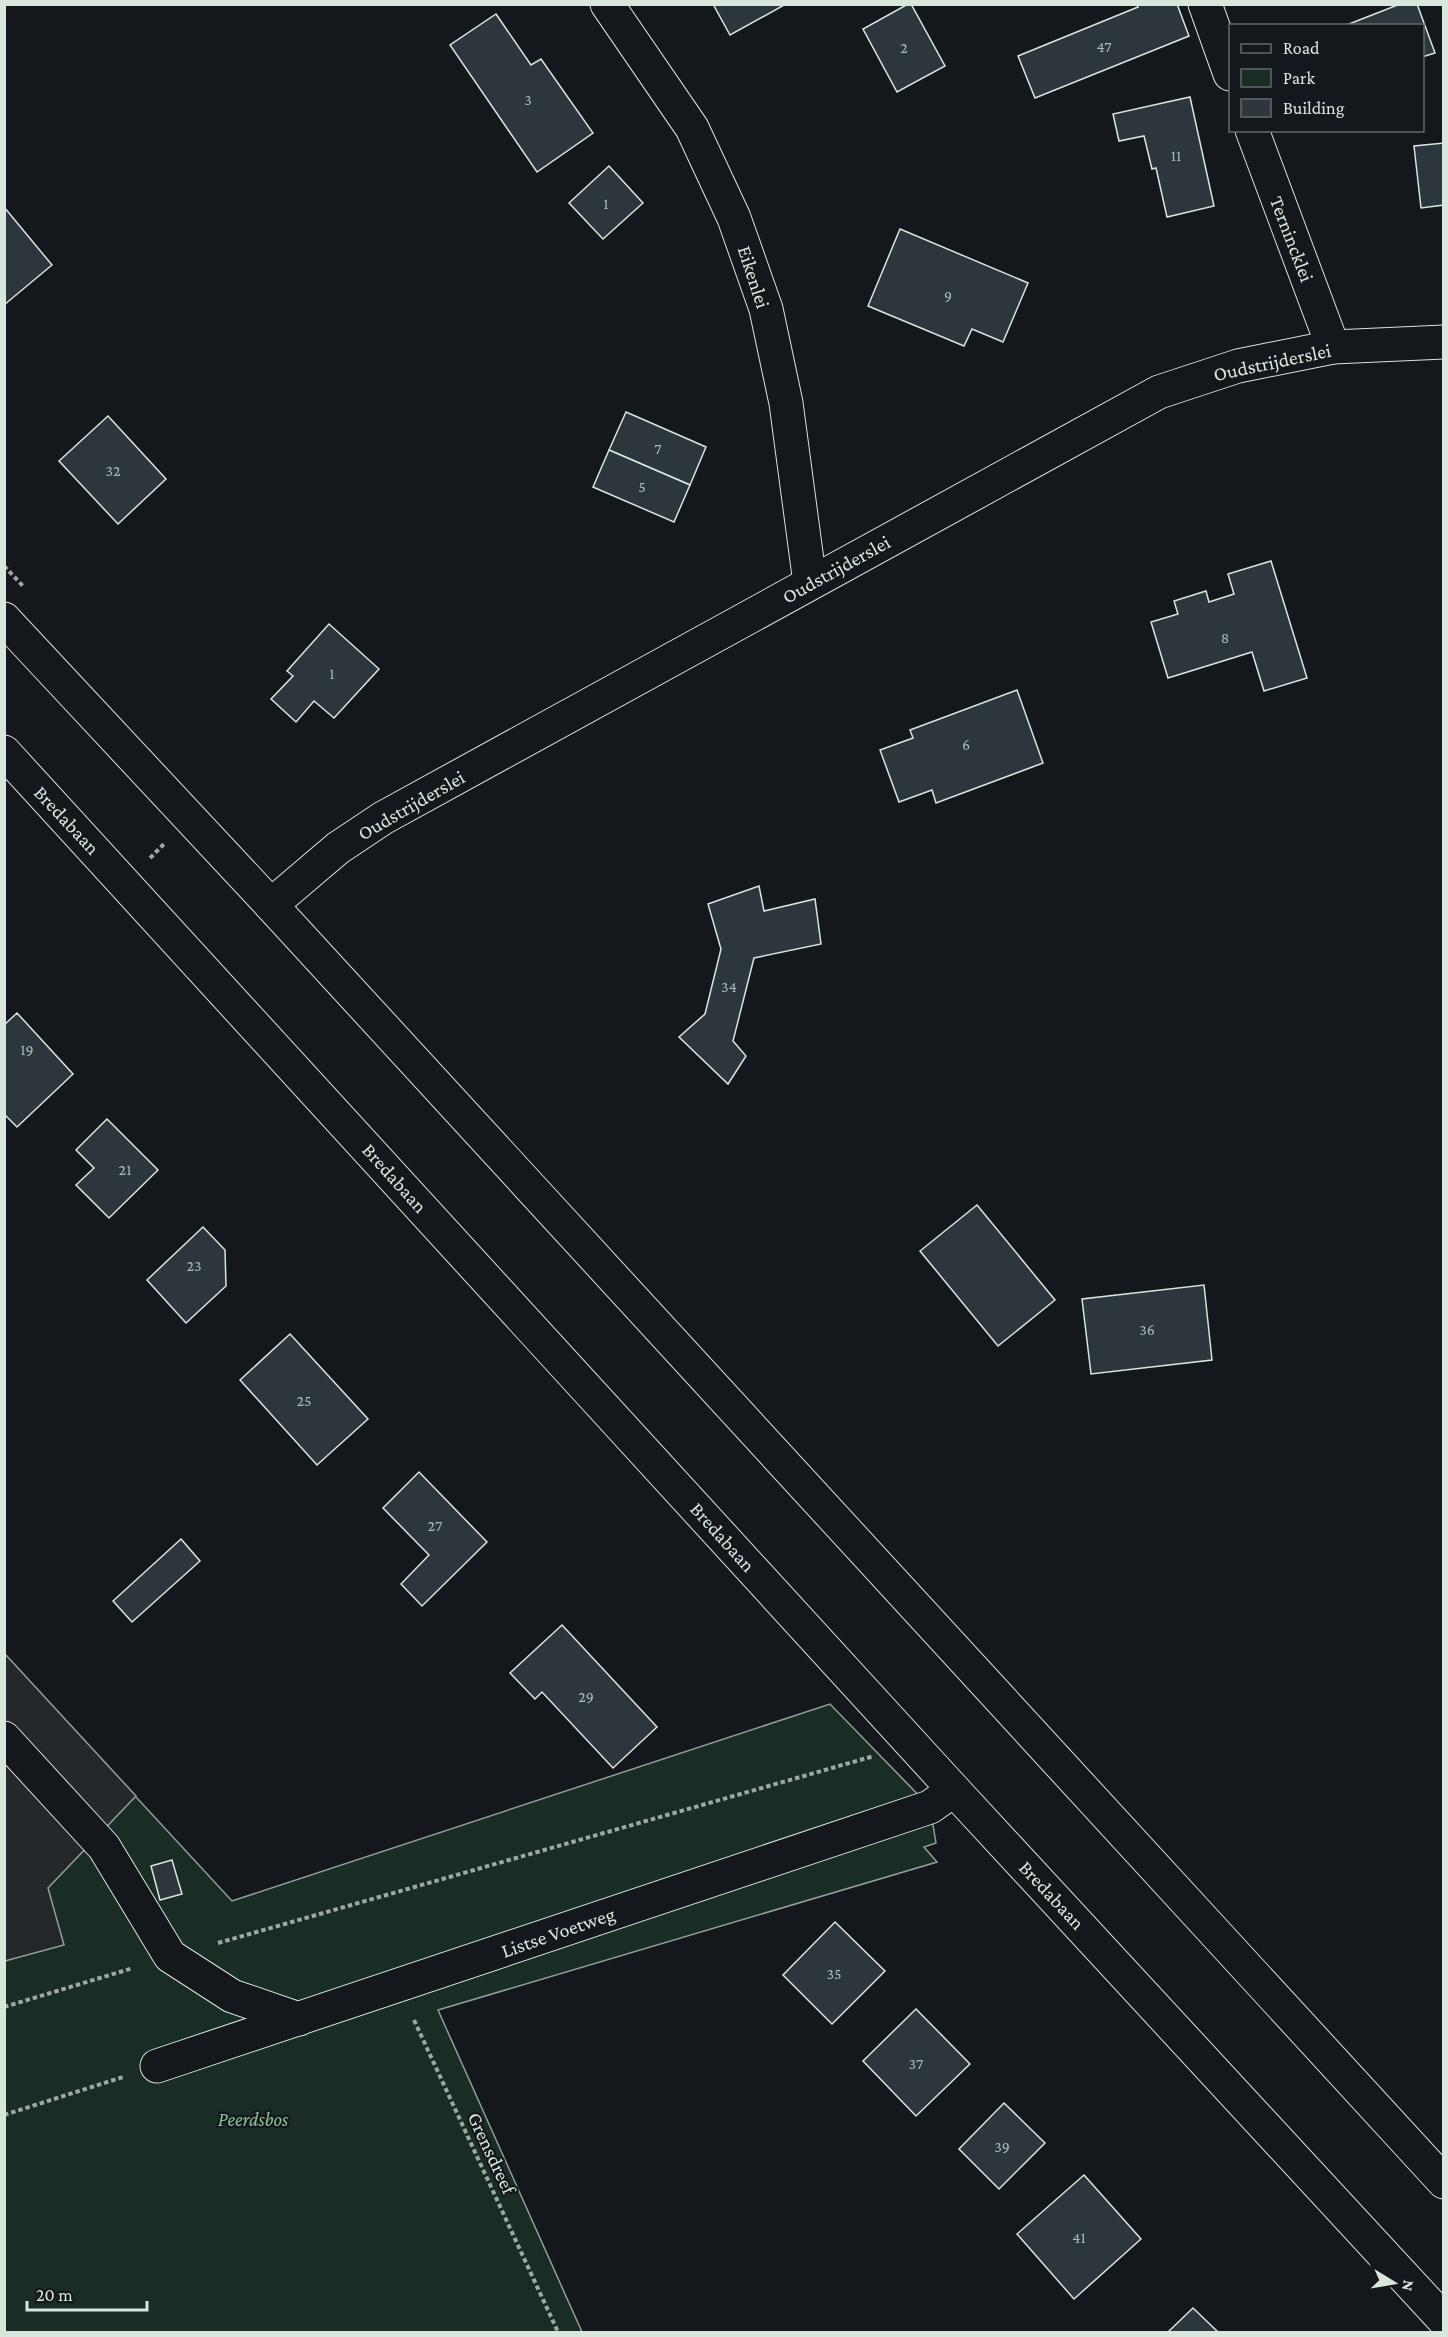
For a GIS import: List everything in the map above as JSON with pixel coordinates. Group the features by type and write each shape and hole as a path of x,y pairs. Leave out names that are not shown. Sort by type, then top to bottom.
{"main road":[{"name":"Eikenlei","path":"607,4 692,128 734,218 766,309 781,382 810,583"},
{"path":"1204,4 1229,71"},
{"name":"Ternincklei","path":"1253,132 1333,348"},
{"name":"Oudstrijderslei","path":"271,905 338,848 383,818 1159,392 1238,366 1333,348 1443,342"},
{"path":"4,619 271,905 1443,2182"},
{"name":"Bredabaan","path":"4,752 954,1790 1443,2320"},
{"path":"4,1738 105,1847 170,1956 232,1996 299,2019"},
{"name":"Listse Voetweg","path":"158,2066 930,1807 954,1790"}],"path":[{"path":"124,881 191,819"},
{"path":"4,2007 170,1956 913,1745"},
{"name":"Grensdreef","path":"398,1987 558,2332"},
{"path":"4,2115 158,2066"}],"green space":[{"name":"Peerdsbos","path":"4,1654 232,1901 830,1704 930,1807 936,1843 924,1847 937,1862 438,2010 582,2332 5,2332"}],"shaded area":[{"path":"5,1654 136,1796 48,1888 64,1945 5,1961"}],"building":[{"path":"713,4 786,4 730,35"},
{"path":"911,4 945,66 897,92 863,29"},
{"path":"1137,4 1177,4 1189,36 1035,98 1018,56 1138,7"},
{"path":"1400,4 1417,4 1435,53 1424,56 1424,24 1349,24"},
{"path":"496,14 531,65 541,59 593,133 537,172 450,45"},
{"path":"1190,97 1214,206 1167,217 1156,168 1152,169 1144,136 1119,141 1113,114"},
{"path":"1444,143 1444,205 1421,208 1414,146"},
{"path":"609,166 643,203 603,239 569,203"},
{"path":"4,207 52,265 4,305"},
{"path":"900,229 1028,283 1003,342 972,329 964,346 868,306"},
{"path":"626,412 706,447 690,485 609,450"},
{"path":"108,416 166,479 118,524 59,461"},
{"path":"609,450 690,485 674,522 593,487"},
{"path":"1271,561 1307,678 1264,691 1252,652 1168,678 1151,622 1178,614 1174,601 1206,591 1209,602 1234,594 1228,574"},
{"path":"329,624 379,669 334,718 314,701 296,722 271,699 293,676 287,671"},
{"path":"1017,690 1043,763 936,803 932,790 899,802 880,750 913,738 910,730"},
{"path":"759,886 764,911 815,899 821,944 754,958 733,1041 746,1056 728,1084 679,1037 705,1014 721,949 708,904"},
{"path":"17,1013 73,1074 17,1127 4,1114 4,1025"},
{"path":"107,1119 158,1170 109,1218 76,1185 94,1168 76,1150"},
{"path":"977,1205 1055,1300 998,1346 920,1251"},
{"path":"203,1227 225,1250 226,1286 186,1323 147,1280"},
{"path":"1204,1285 1212,1360 1091,1374 1082,1299"},
{"path":"290,1334 368,1419 317,1465 240,1380"},
{"path":"419,1472 487,1542 422,1606 401,1584 429,1555 383,1508"},
{"path":"181,1539 200,1561 132,1622 113,1601"},
{"path":"562,1625 657,1727 613,1768 542,1692 535,1699 510,1673"},
{"path":"172,1860 182,1894 160,1900 151,1866"},
{"path":"835,1922 885,1971 832,2024 783,1975"},
{"path":"916,2009 970,2064 916,2116 863,2061"},
{"path":"1004,2103 1045,2143 999,2189 959,2149"},
{"path":"1084,2175 1141,2239 1074,2299 1017,2234"},
{"path":"1193,2308 1218,2332 1168,2332"}]}
